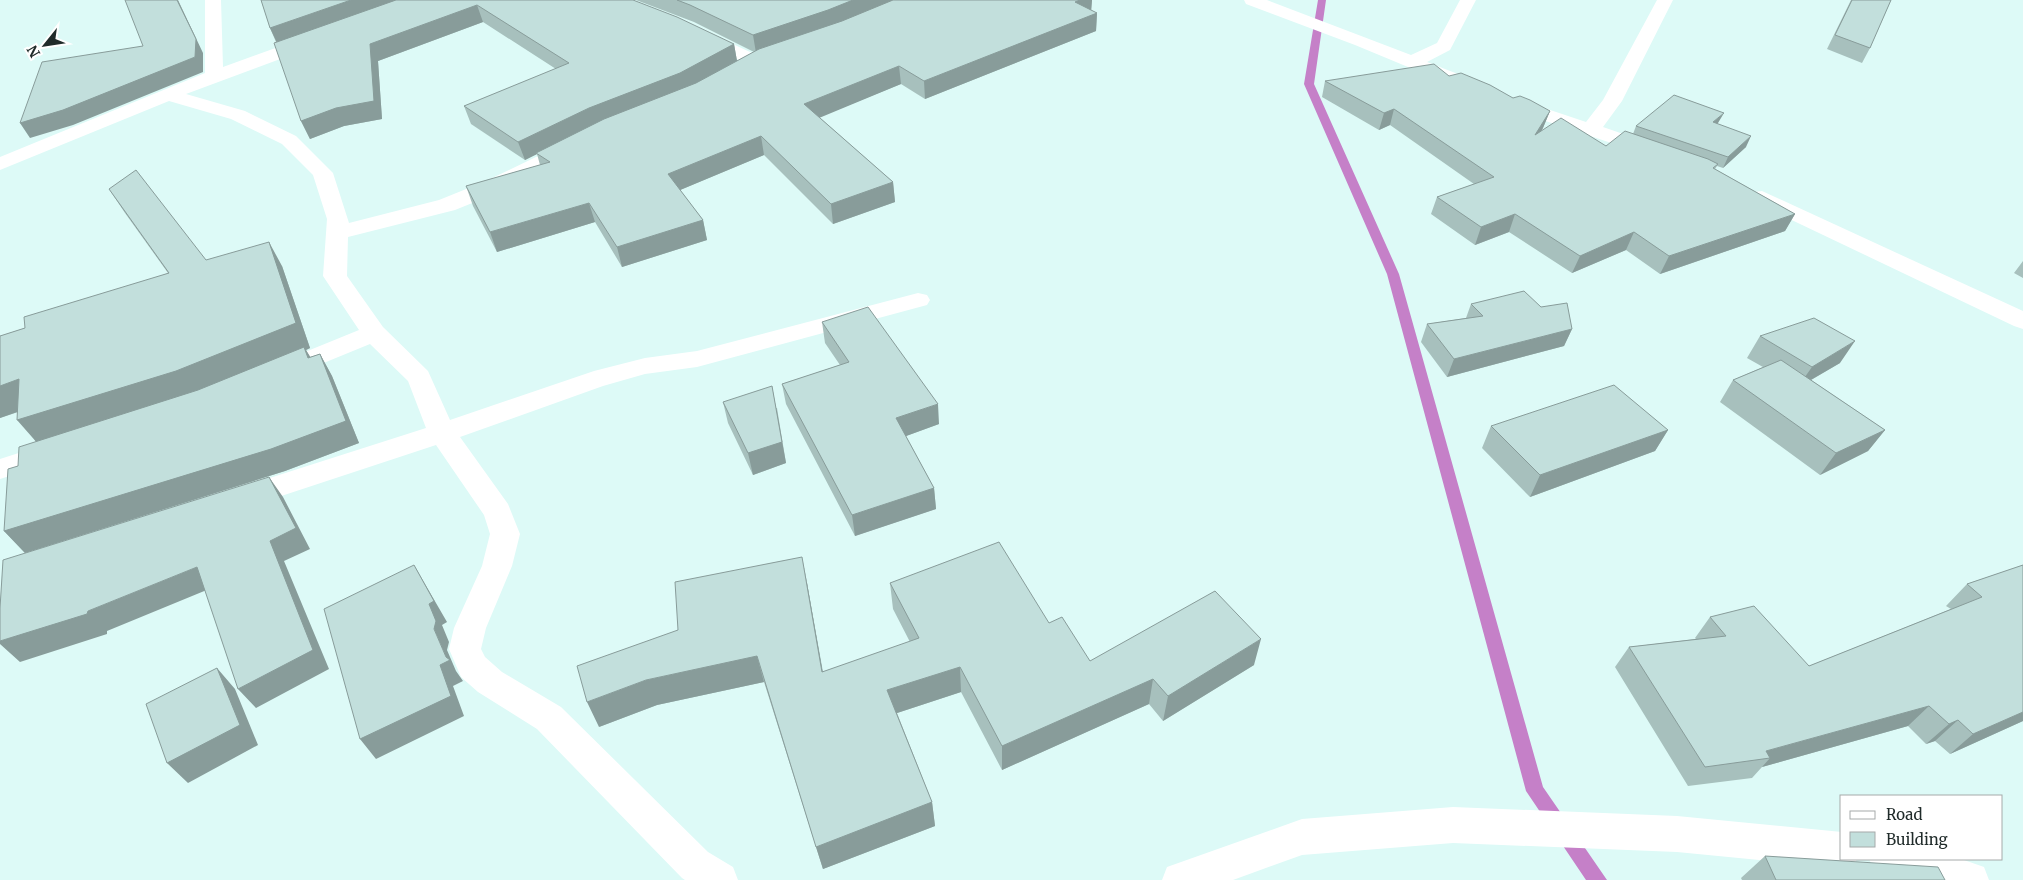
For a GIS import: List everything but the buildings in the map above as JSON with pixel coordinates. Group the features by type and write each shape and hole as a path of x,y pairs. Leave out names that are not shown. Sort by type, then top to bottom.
{"street":[{"path":"213,0 214,76"},
{"path":"1252,0 1361,41 1473,88"},
{"path":"1412,62 1444,46 1468,0"},
{"path":"1591,129 1612,101 1665,0"},
{"path":"687,28 764,58 732,74"},
{"path":"0,164 214,76 325,36"},
{"path":"169,95 238,115 289,140 323,173 338,219 335,276 374,333 418,377 442,433 498,512 505,534 497,566 470,628 465,649 472,667 490,682 549,718 695,865 719,880"},
{"path":"1498,98 1671,158"},
{"path":"337,233 447,205 494,186 594,136"},
{"path":"1742,188 1847,239 1966,292 2023,321"},
{"path":"214,507 442,433 594,380 644,366 697,359 918,300"},
{"path":"266,378 374,333"},
{"path":"0,469 74,446"},
{"path":"1181,880 1302,837 1453,825 1677,834 1840,850"},
{"path":"1892,860 1970,880"}],"waterway":[{"path":"1322,0 1309,84 1393,274 1535,791 1597,880"}]}
